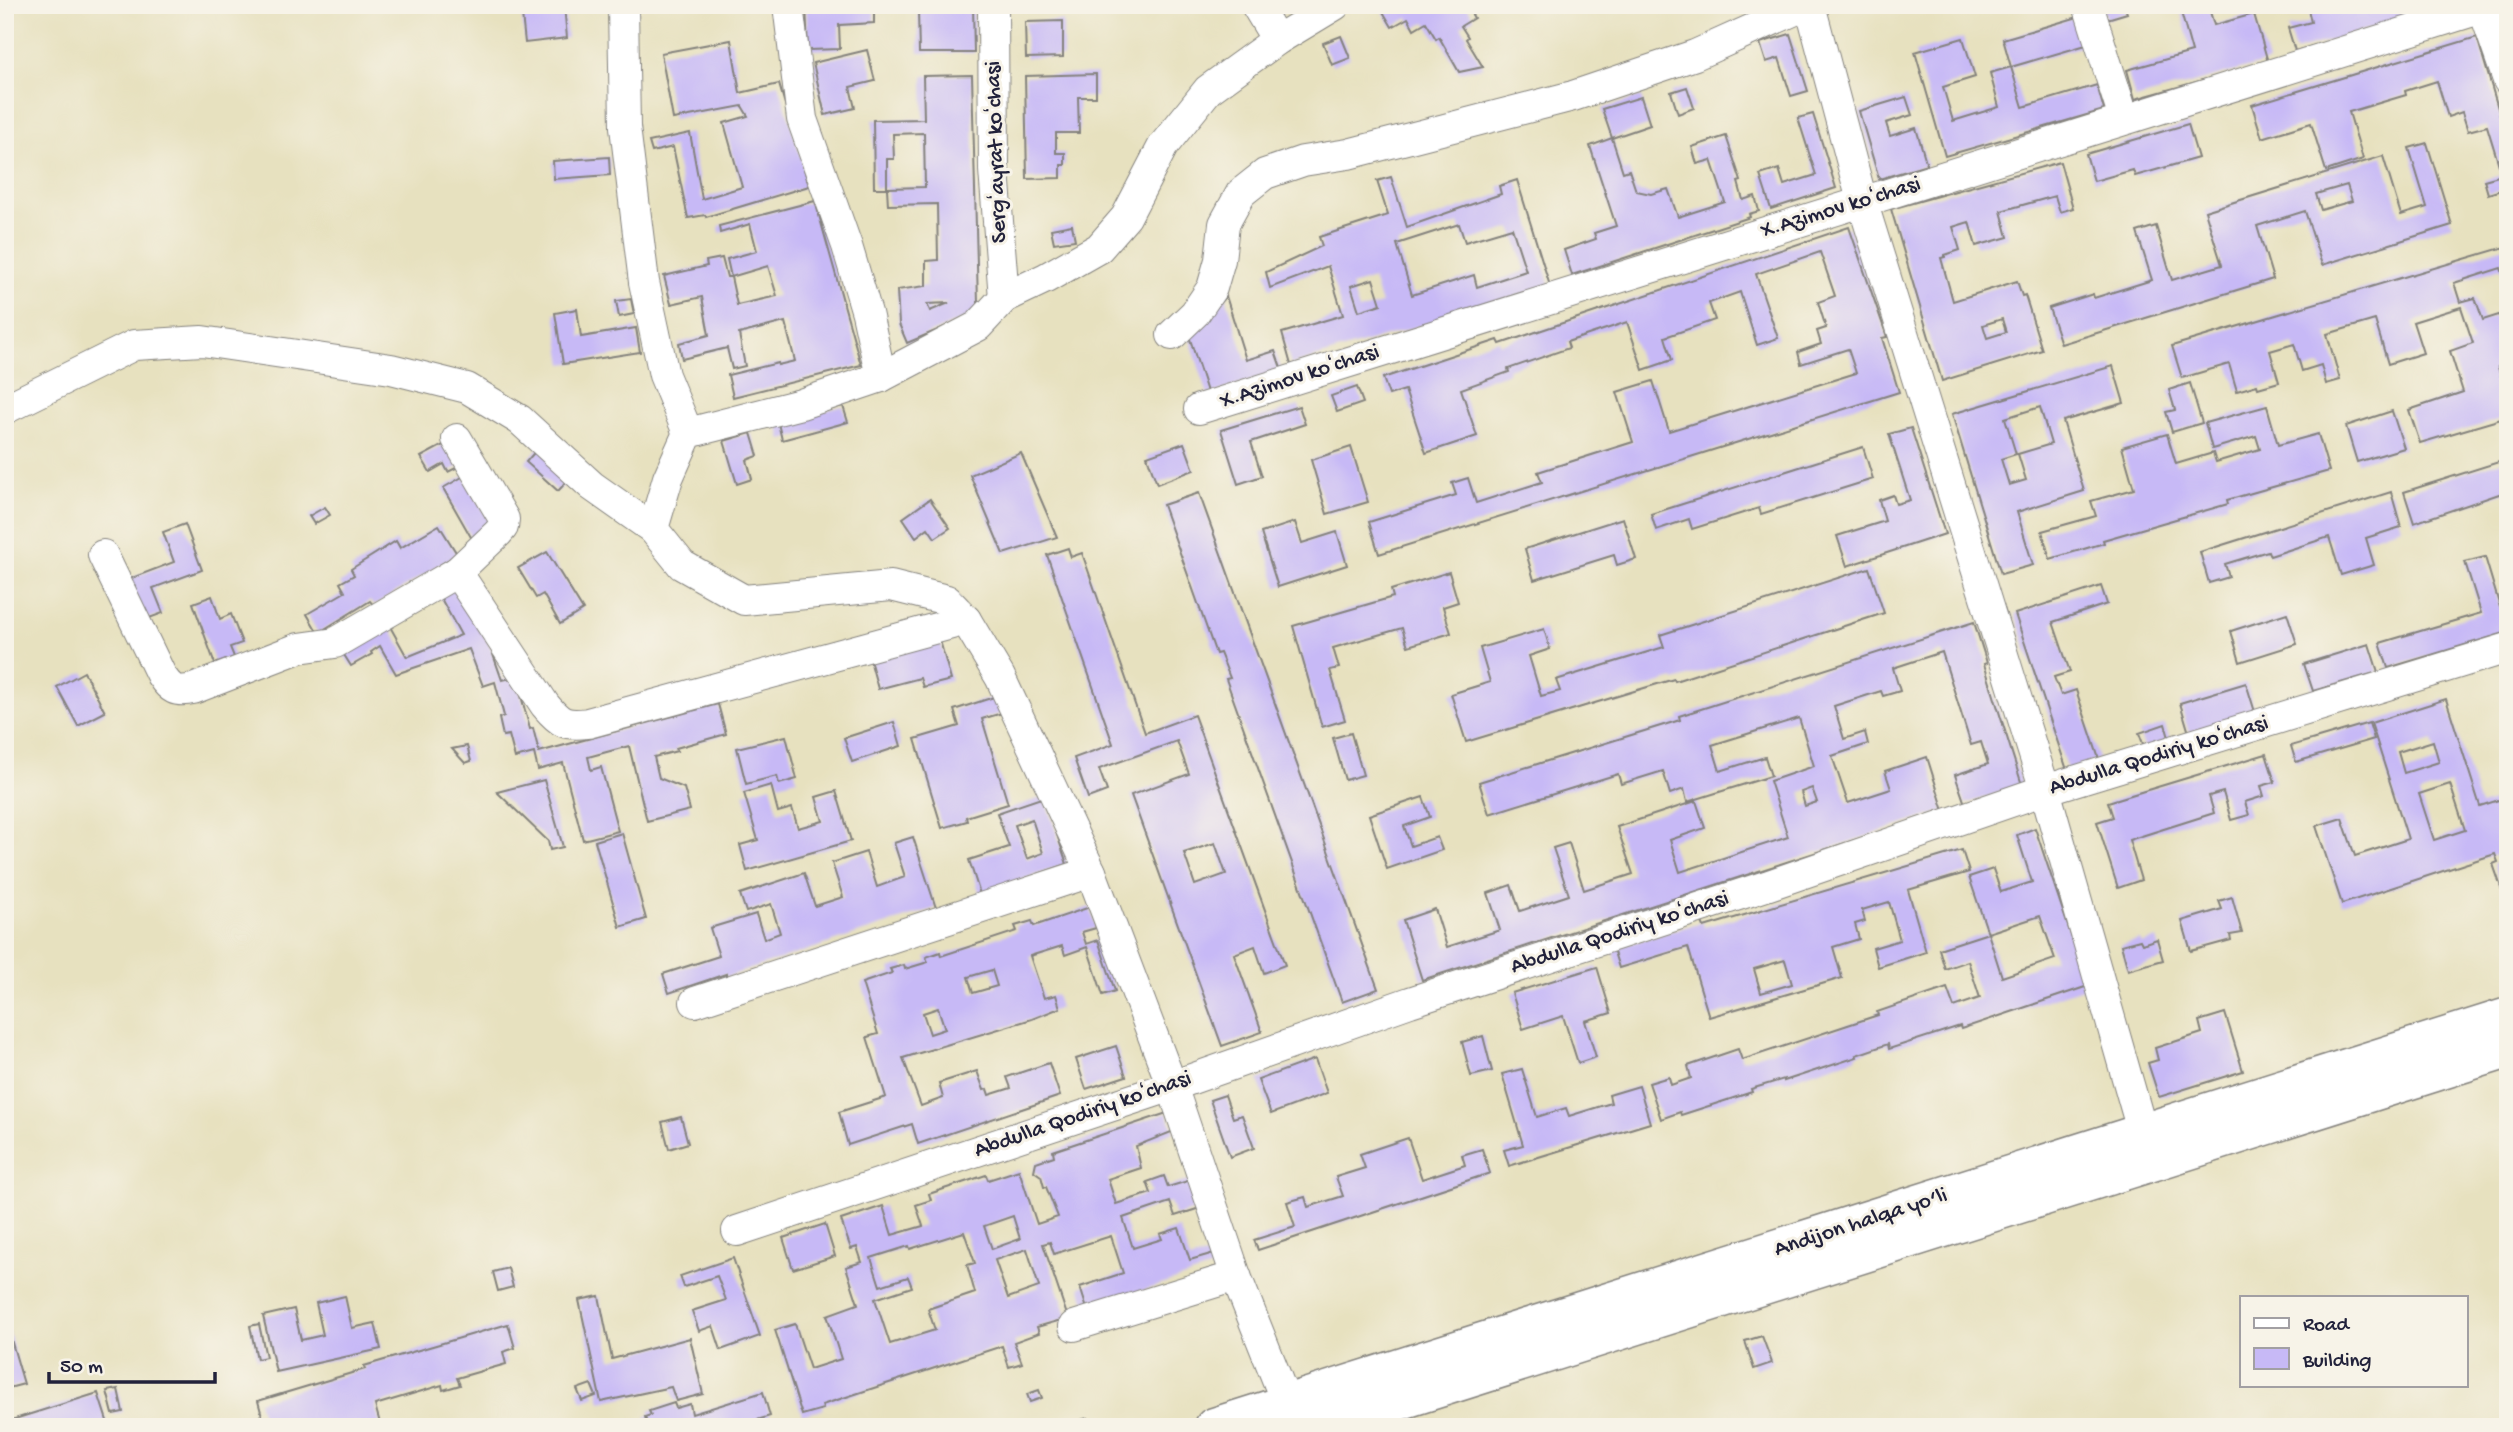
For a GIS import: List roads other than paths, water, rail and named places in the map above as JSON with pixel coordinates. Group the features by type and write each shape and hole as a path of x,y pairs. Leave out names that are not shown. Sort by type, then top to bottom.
{"highway":[{"name":"Andijon halqa yo‘li","path":"1301,1415 2143,1134 2508,1017"},
{"name":"Andijon halqa yo‘li","path":"1214,1427 1301,1415 2508,1049"}],"street":[{"path":"623,5 625,127 644,282 664,374 688,433 668,478 653,529"},
{"path":"789,5 802,119 855,273 881,377"},
{"name":"Sergʻayrat koʻchasi","path":"993,5 994,170 1004,298"},
{"path":"1256,5 1277,40"},
{"path":"688,433 801,404 881,377 978,326 1004,298 1046,278 1099,247 1126,217 1163,146 1208,90 1277,40 1335,5"},
{"path":"1172,335 1195,313 1212,288 1220,260 1224,225 1241,193 1265,174 1303,161 1348,154 1573,96 1695,55 1808,5 1862,201 2045,790 2143,1134"},
{"path":"2088,5 2124,119"},
{"path":"2483,6 2508,80"},
{"name":"X.Azimov koʻchasi","path":"1199,409 2483,6"},
{"path":"5,409 134,345 202,341 391,369 467,388 520,420 592,486 653,529 682,565 744,600 891,586 947,600 966,620 1000,677 1091,872 1172,1086 1236,1276 1301,1415"},
{"path":"103,555 161,675 169,687 179,692 299,648 335,643 457,572 503,527 504,519 457,439"},
{"path":"457,572 545,705 557,719 572,725 588,723 966,620"},
{"name":"Abdulla Qodiriy koʻchasi","path":"737,1231 2045,790 2508,649"},
{"path":"695,1002 1091,872"},
{"path":"1074,1326 1236,1276"}]}
